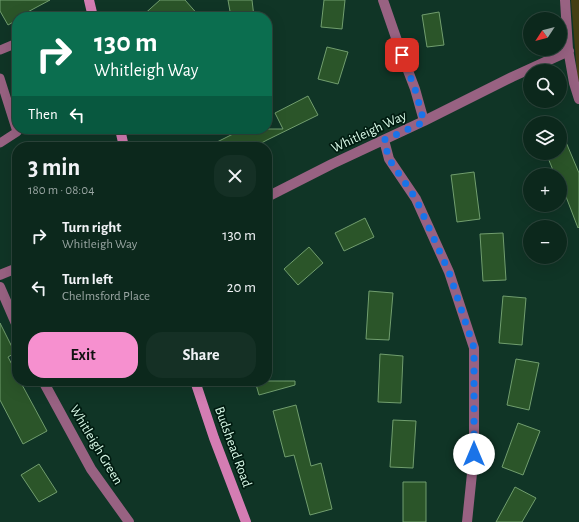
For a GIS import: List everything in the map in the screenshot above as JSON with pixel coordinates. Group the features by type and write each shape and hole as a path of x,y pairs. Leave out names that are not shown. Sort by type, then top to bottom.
{"street":[{"path":"89,0 90,12"},
{"path":"383,0 415,89 424,122"},
{"path":"565,0 569,51 574,83 579,99"},
{"name":"Whitleigh Way","path":"272,195 424,122 512,77 569,51"},
{"path":"384,140 389,159 416,199 449,272 474,348 474,454 467,522"},
{"path":"0,275 12,270"},
{"path":"0,287 12,315"},
{"name":"Whitleigh Green","path":"46,386 91,468 129,522"},
{"name":"Budshead Road","path":"197,386 214,438 246,522"}],"lane":[{"path":"0,50 12,45"},
{"path":"0,78 12,114"},
{"path":"0,143 15,134"}],"shaded area":[{"path":"571,0 579,0 579,97"}],"building":[{"path":"0,0 50,0 28,12 12,12 12,23 8,25 0,11"},
{"path":"160,0 185,0 196,12 147,12"},
{"path":"228,0 252,0 253,12 230,12"},
{"path":"324,0 345,0 342,29 321,27"},
{"path":"439,12 444,45 427,47 422,15"},
{"path":"327,47 348,52 338,84 318,79"},
{"path":"308,96 318,115 263,142 217,142 233,134 272,134 272,129 283,129 275,113"},
{"path":"567,145 579,173 578,228 567,199 567,168 552,168 549,160 567,160"},
{"path":"474,172 480,219 457,222 451,175"},
{"path":"365,218 374,237 344,251 335,233"},
{"path":"503,233 506,280 483,281 480,234"},
{"path":"309,247 323,263 298,285 284,269"},
{"path":"369,291 393,293 389,340 366,339"},
{"path":"503,296 526,298 522,345 499,343"},
{"path":"0,323 12,347 12,355 8,357 12,365 12,386 23,386 47,431 23,444 0,400"},
{"path":"380,354 403,356 401,403 378,402"},
{"path":"516,359 539,363 529,410 507,405"},
{"path":"272,381 295,381 295,385 259,395 256,386 272,386"},
{"path":"296,405 311,466 321,463 332,509 310,515 294,455 285,457 273,411"},
{"path":"393,420 416,421 413,468 390,467"},
{"path":"518,423 540,431 523,475 502,467"},
{"path":"39,464 57,492 39,502 21,475"},
{"path":"403,482 426,482 426,522 403,522"},
{"path":"515,487 536,498 522,522 496,522"}],"route":[{"path":"402,55 415,89 424,122 384,140 389,159 416,199 449,272 474,348 474,454"}]}
